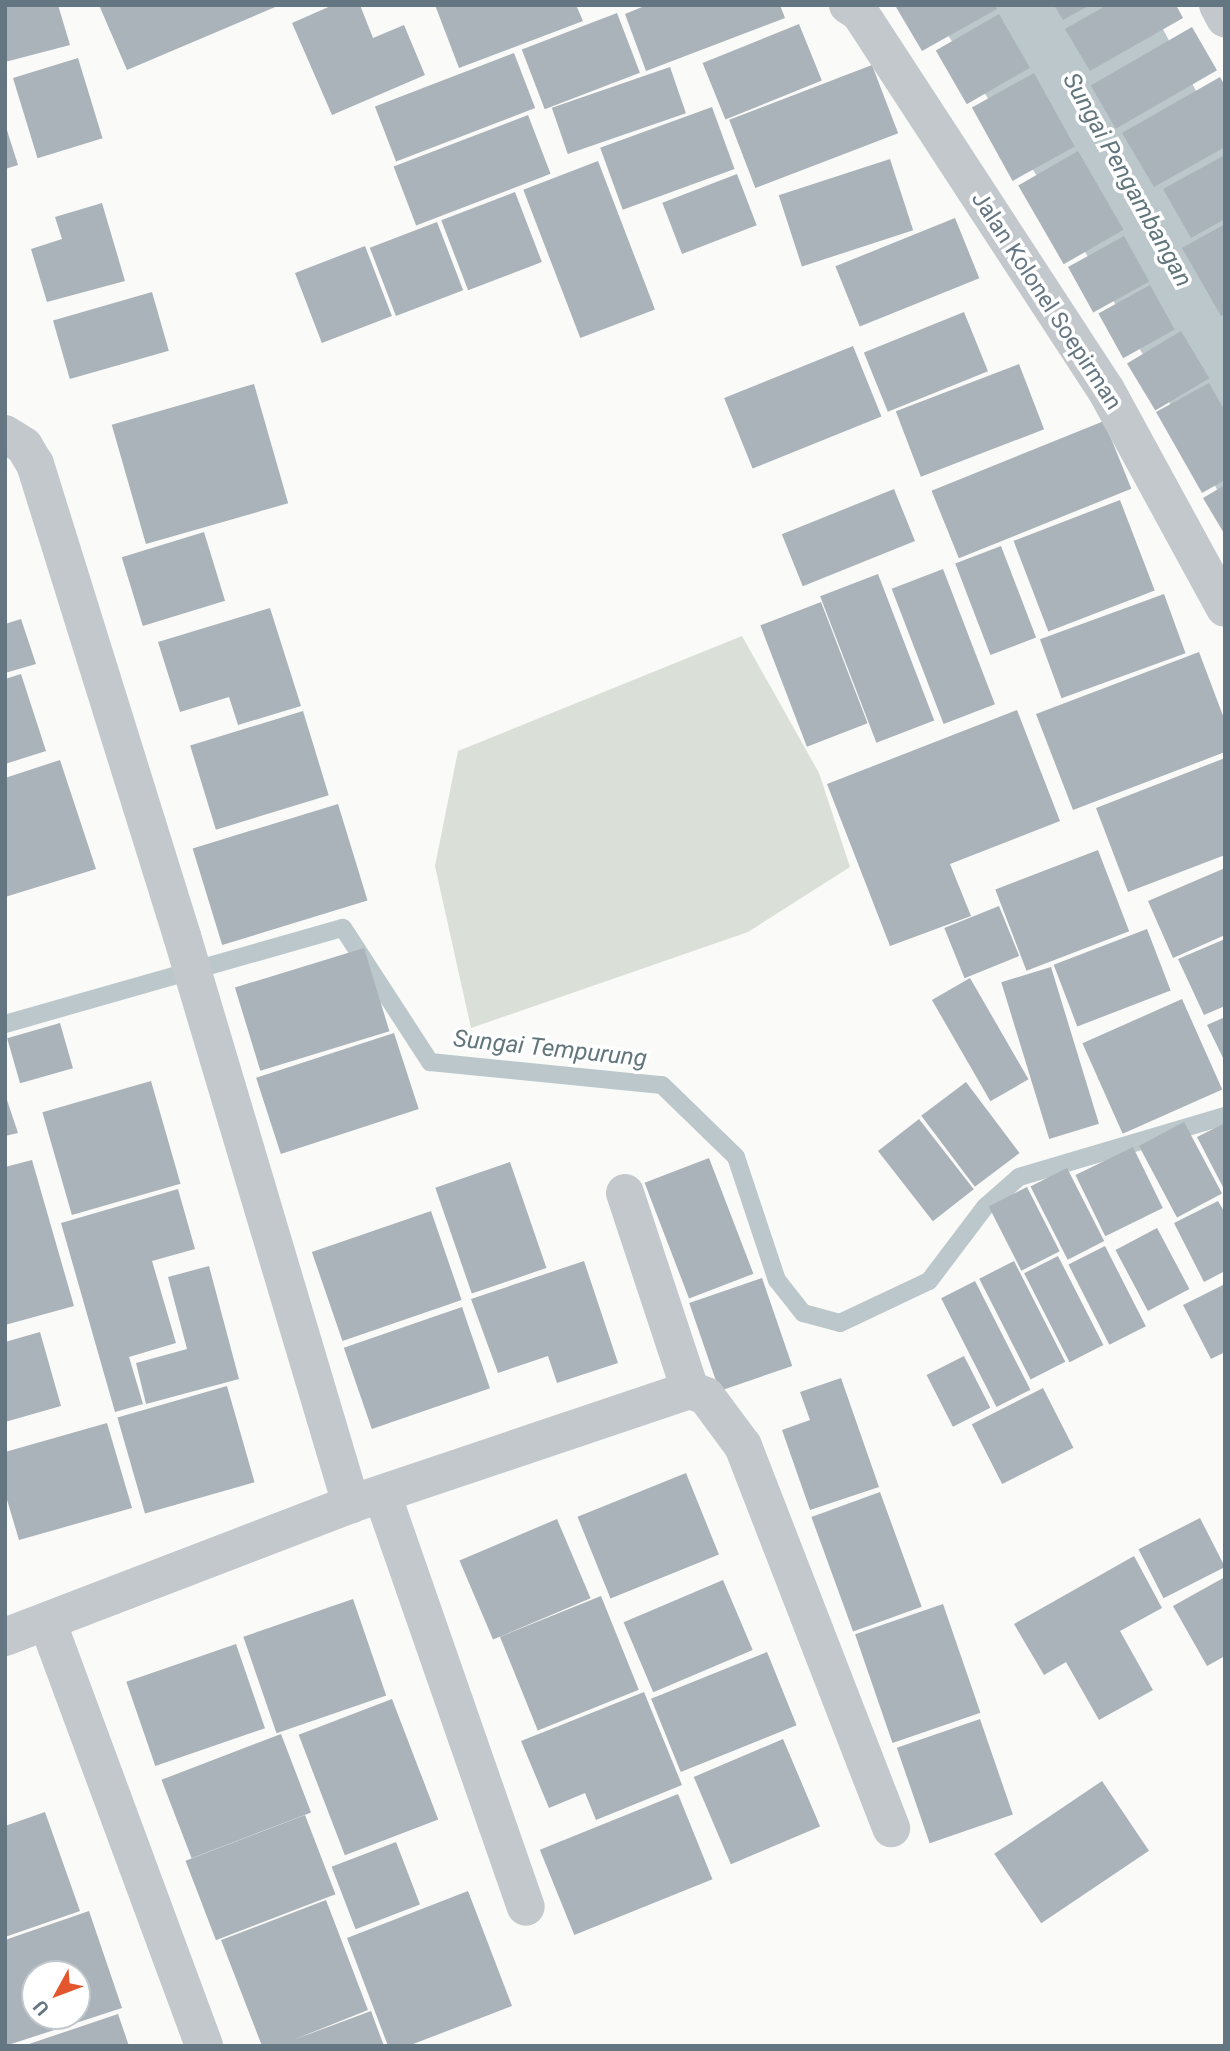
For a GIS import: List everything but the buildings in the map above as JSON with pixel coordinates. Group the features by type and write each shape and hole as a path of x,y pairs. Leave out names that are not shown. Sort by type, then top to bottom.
{"street":[{"name":"Jalan Kolonel Soepirman","path":"848,5 860,13 1106,390 1225,608"},
{"path":"1218,5 1225,18"},
{"path":"5,434 24,446 35,464 182,936 206,1024 367,1499 526,1907"},
{"path":"625,1193 690,1390"},
{"path":"5,1637 367,1499 690,1390 706,1396 743,1446 891,1828"},
{"path":"47,1621 204,2046"}],"shaded area":[{"path":"742,636 819,773 850,867 748,932 471,1028 435,866 458,751"}],"water":[{"name":"Sungai Pengambangan","path":"929,5 1150,5 1225,145 1225,504 1097,271"}],"waterway":[{"name":"Sungai Tempurung","path":"5,1024 343,928 430,1062 662,1085 736,1157 777,1280 803,1313 840,1323 929,1281 985,1207 1019,1177 1225,1116"}]}
